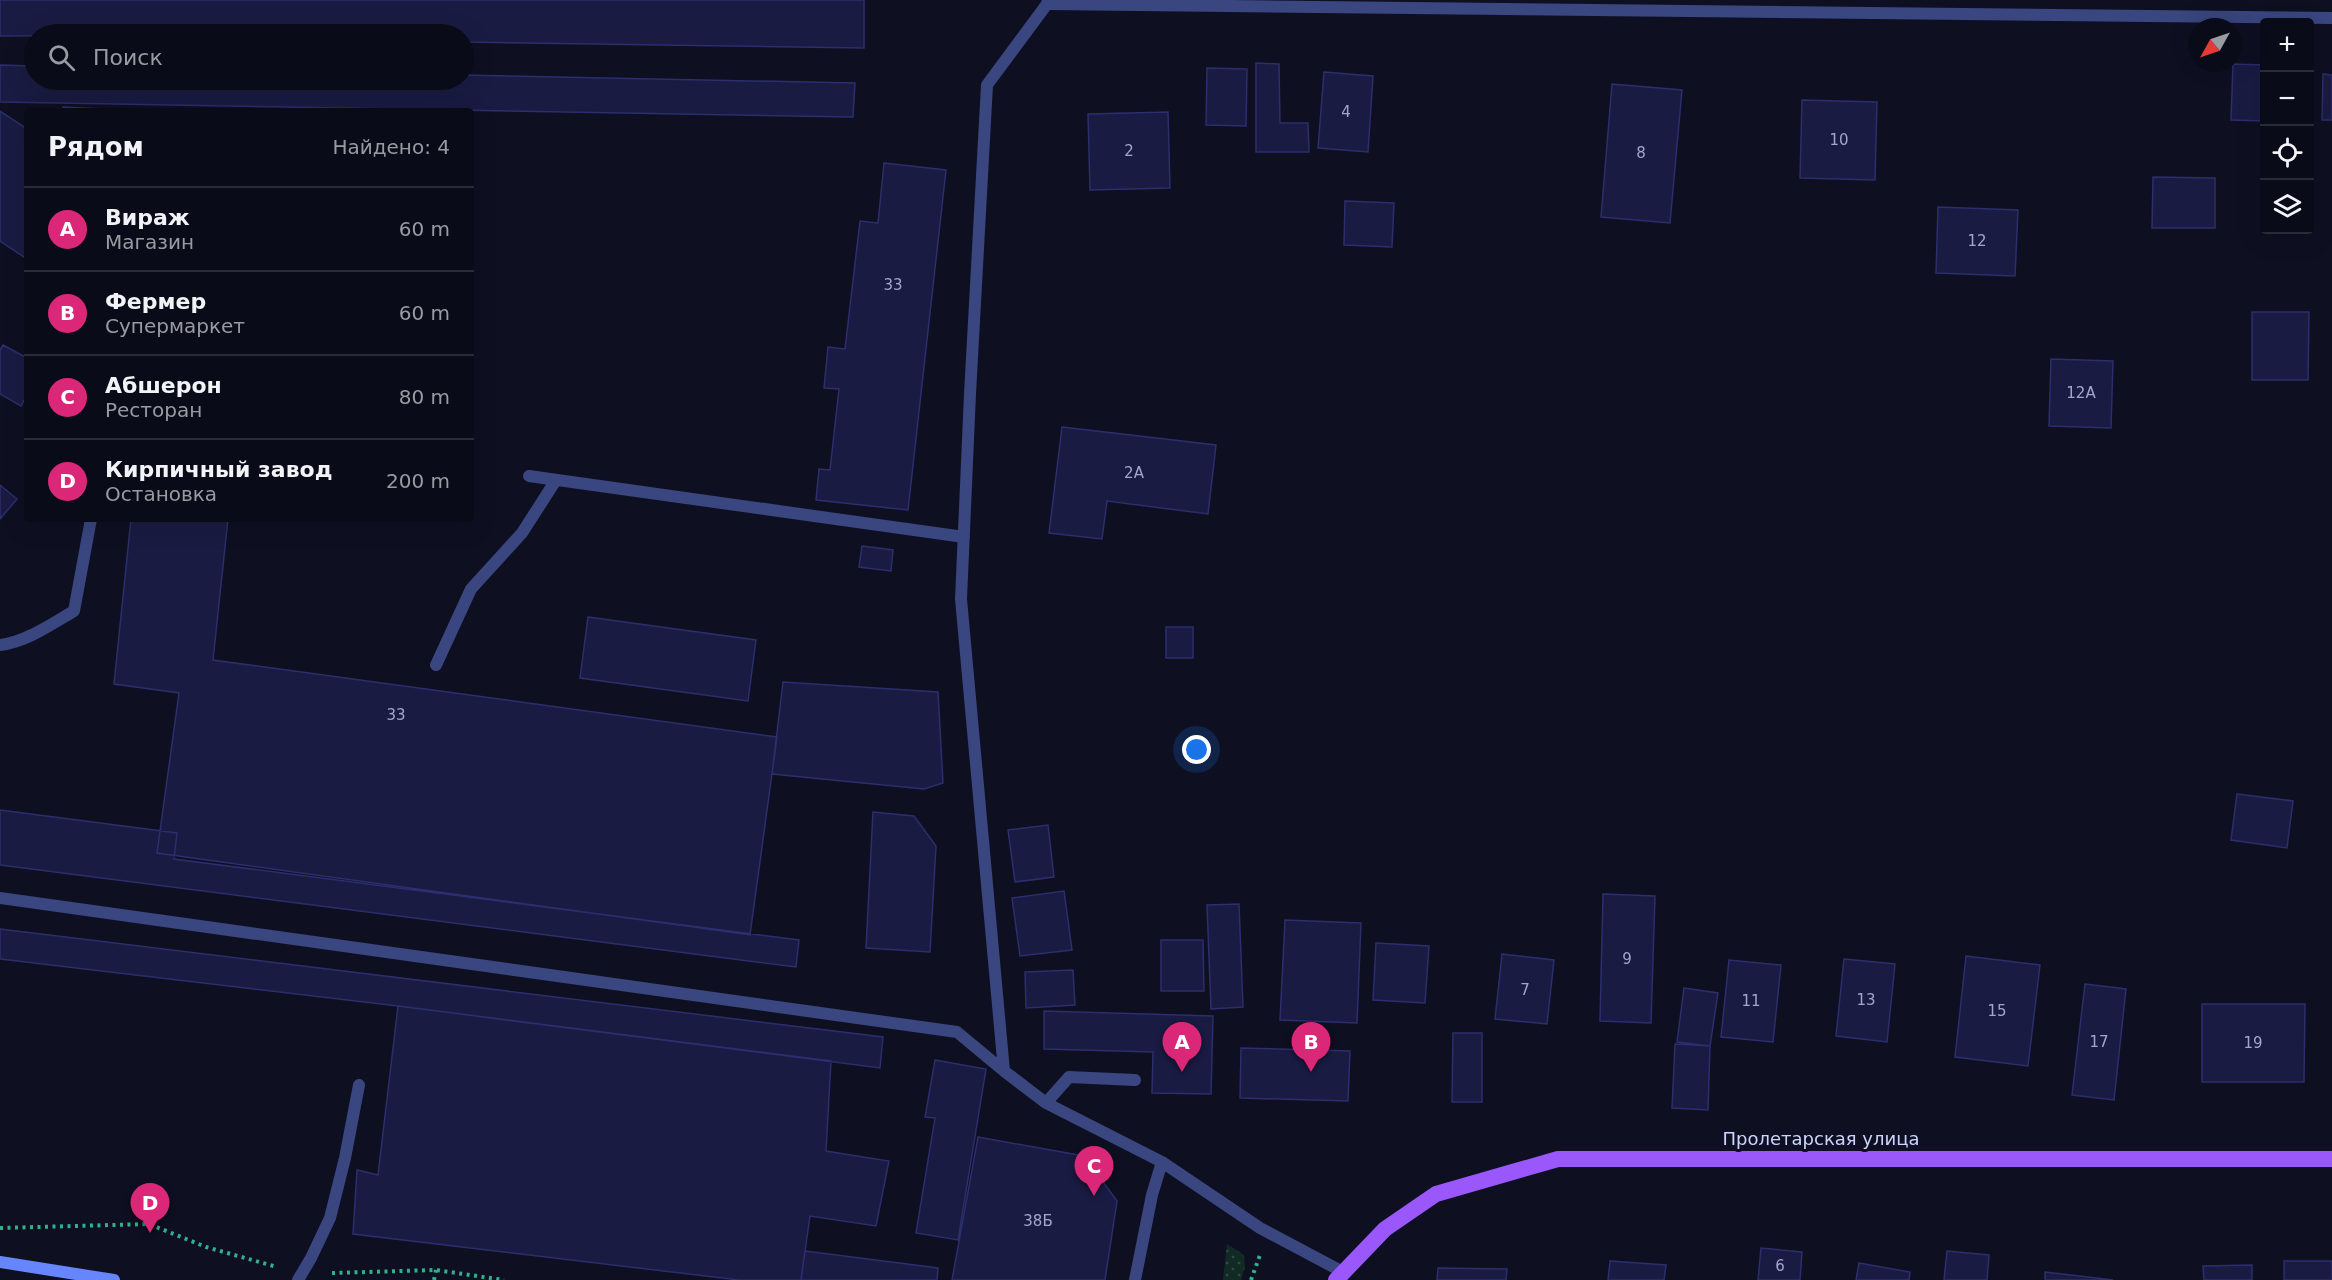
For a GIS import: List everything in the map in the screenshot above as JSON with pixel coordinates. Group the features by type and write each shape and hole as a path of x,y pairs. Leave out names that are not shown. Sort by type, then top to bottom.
{"main road":[{"name":"Пролетарская улица","path":"1340,1277 1385,1229 1436,1194 1558,1159 2332,1159"},
{"path":"0,1262 114,1280"}],"street":[{"path":"1004,1071 961,599 987,85 1047,2 2332,18"},
{"path":"530,476 964,537"},
{"path":"436,665 471,589 522,533 556,480"},
{"path":"0,645 9,644 45,628 74,611 90,522"},
{"path":"0,898 957,1032 1046,1103 1162,1162 1260,1228 1340,1277"},
{"path":"1046,1103 1069,1077 1135,1080"},
{"path":"299,1277 330,1218 345,1158 358,1085"},
{"path":"1135,1280 1152,1195 1162,1162"}],"path":[{"path":"0,1228 149,1224 299,1277 436,1270 504,1280"},
{"path":"434,1280 436,1270"}],"green space":[{"path":"1227,1244 1244,1255 1245,1267 1241,1280 1223,1280"}],"building":[{"path":"0,0 864,0 864,48 474,42 474,24 24,24 24,36 0,36"},
{"path":"1256,63 1279,64 1280,123 1308,123 1309,152 1256,152"},
{"path":"2242,64 2260,65 2260,121 2231,120 2233,72 2242,72"},
{"path":"0,65 24,66 24,90 474,90 474,75 855,83 853,117 474,110 474,108 0,102"},
{"path":"1207,68 1247,69 1246,126 1206,125"},
{"path":"1324,72 1373,76 1368,152 1318,148"},
{"path":"2323,74 2332,75 2332,120 2322,120"},
{"path":"1612,84 1682,90 1670,223 1601,217"},
{"path":"1802,100 1877,102 1875,180 1800,178"},
{"path":"0,111 24,127 24,257 0,241"},
{"path":"1168,112 1170,188 1090,190 1088,114"},
{"path":"884,163 946,170 908,510 816,500 819,469 830,470 839,389 824,388 828,347 845,349 860,221 878,223"},
{"path":"2153,177 2215,178 2215,228 2152,228"},
{"path":"1345,201 1394,203 1392,247 1344,245"},
{"path":"1938,207 2018,210 2015,276 1936,273"},
{"path":"2252,312 2309,312 2308,380 2252,380"},
{"path":"3,345 24,356 24,400 21,406 0,394 0,350"},
{"path":"2051,359 2113,361 2111,428 2049,426"},
{"path":"1062,427 1216,445 1208,514 1107,501 1102,539 1049,533"},
{"path":"0,485 17,499 0,519"},
{"path":"131,522 228,522 213,660 777,737 750,935 157,853 179,693 114,684"},
{"path":"862,546 893,550 891,571 859,567"},
{"path":"588,617 756,640 748,701 580,678"},
{"path":"1166,627 1193,627 1193,658 1166,658"},
{"path":"783,682 938,692 943,783 924,789 772,774"},
{"path":"2237,794 2293,801 2287,848 2231,840"},
{"path":"0,810 177,833 174,859 799,940 796,967 0,865"},
{"path":"873,812 914,816 936,846 930,952 866,948"},
{"path":"1048,825 1054,877 1015,882 1008,830"},
{"path":"1064,891 1072,950 1020,956 1012,898"},
{"path":"1603,894 1655,896 1651,1023 1600,1021"},
{"path":"1239,904 1243,1007 1211,1009 1207,905"},
{"path":"1285,920 1361,923 1357,1023 1280,1020"},
{"path":"0,929 883,1037 880,1068 398,1006 0,959"},
{"path":"1161,940 1203,940 1204,991 1161,991"},
{"path":"1376,943 1429,946 1425,1003 1373,1000"},
{"path":"1502,954 1554,960 1547,1024 1495,1019"},
{"path":"1966,956 2040,965 2028,1066 1955,1057"},
{"path":"1844,959 1895,964 1887,1042 1836,1036"},
{"path":"1729,960 1781,965 1773,1042 1721,1037"},
{"path":"1073,970 1075,1005 1026,1008 1025,972"},
{"path":"2085,984 2126,989 2114,1100 2072,1095"},
{"path":"1684,988 1718,993 1710,1046 1677,1042"},
{"path":"2202,1004 2305,1004 2304,1082 2202,1082"},
{"path":"398,1006 831,1061 826,1151 889,1161 876,1226 810,1216 801,1280 739,1280 353,1234 357,1170 378,1175"},
{"path":"1044,1011 1213,1016 1211,1094 1152,1093 1153,1052 1044,1049"},
{"path":"1453,1033 1482,1033 1482,1102 1452,1102"},
{"path":"1675,1044 1710,1046 1708,1110 1672,1108"},
{"path":"1241,1048 1350,1051 1348,1101 1240,1098"},
{"path":"935,1060 986,1069 958,1240 916,1233 935,1118 925,1117"},
{"path":"978,1137 1084,1156 1117,1201 1105,1280 952,1280"},
{"path":"1761,1248 1802,1252 1800,1280 1758,1280"},
{"path":"805,1251 938,1268 937,1280 801,1280"},
{"path":"1947,1251 1989,1255 1987,1280 1944,1280"},
{"path":"1610,1261 1666,1265 1664,1280 1608,1280"},
{"path":"2284,1261 2332,1261 2332,1280 2284,1280"},
{"path":"1859,1263 1910,1272 1909,1280 1856,1280"},
{"path":"2252,1265 2252,1280 2204,1280 2203,1266"},
{"path":"1438,1268 1507,1269 1506,1280 1437,1280"},
{"path":"2045,1272 2113,1280 2045,1280"}],"place":[{"name":"Вираж","path":"1182,1072"},
{"name":"Фермер","path":"1311,1072"},
{"name":"Абшерон","path":"1094,1196"},
{"name":"Кирпичный завод","path":"150,1233"}]}
